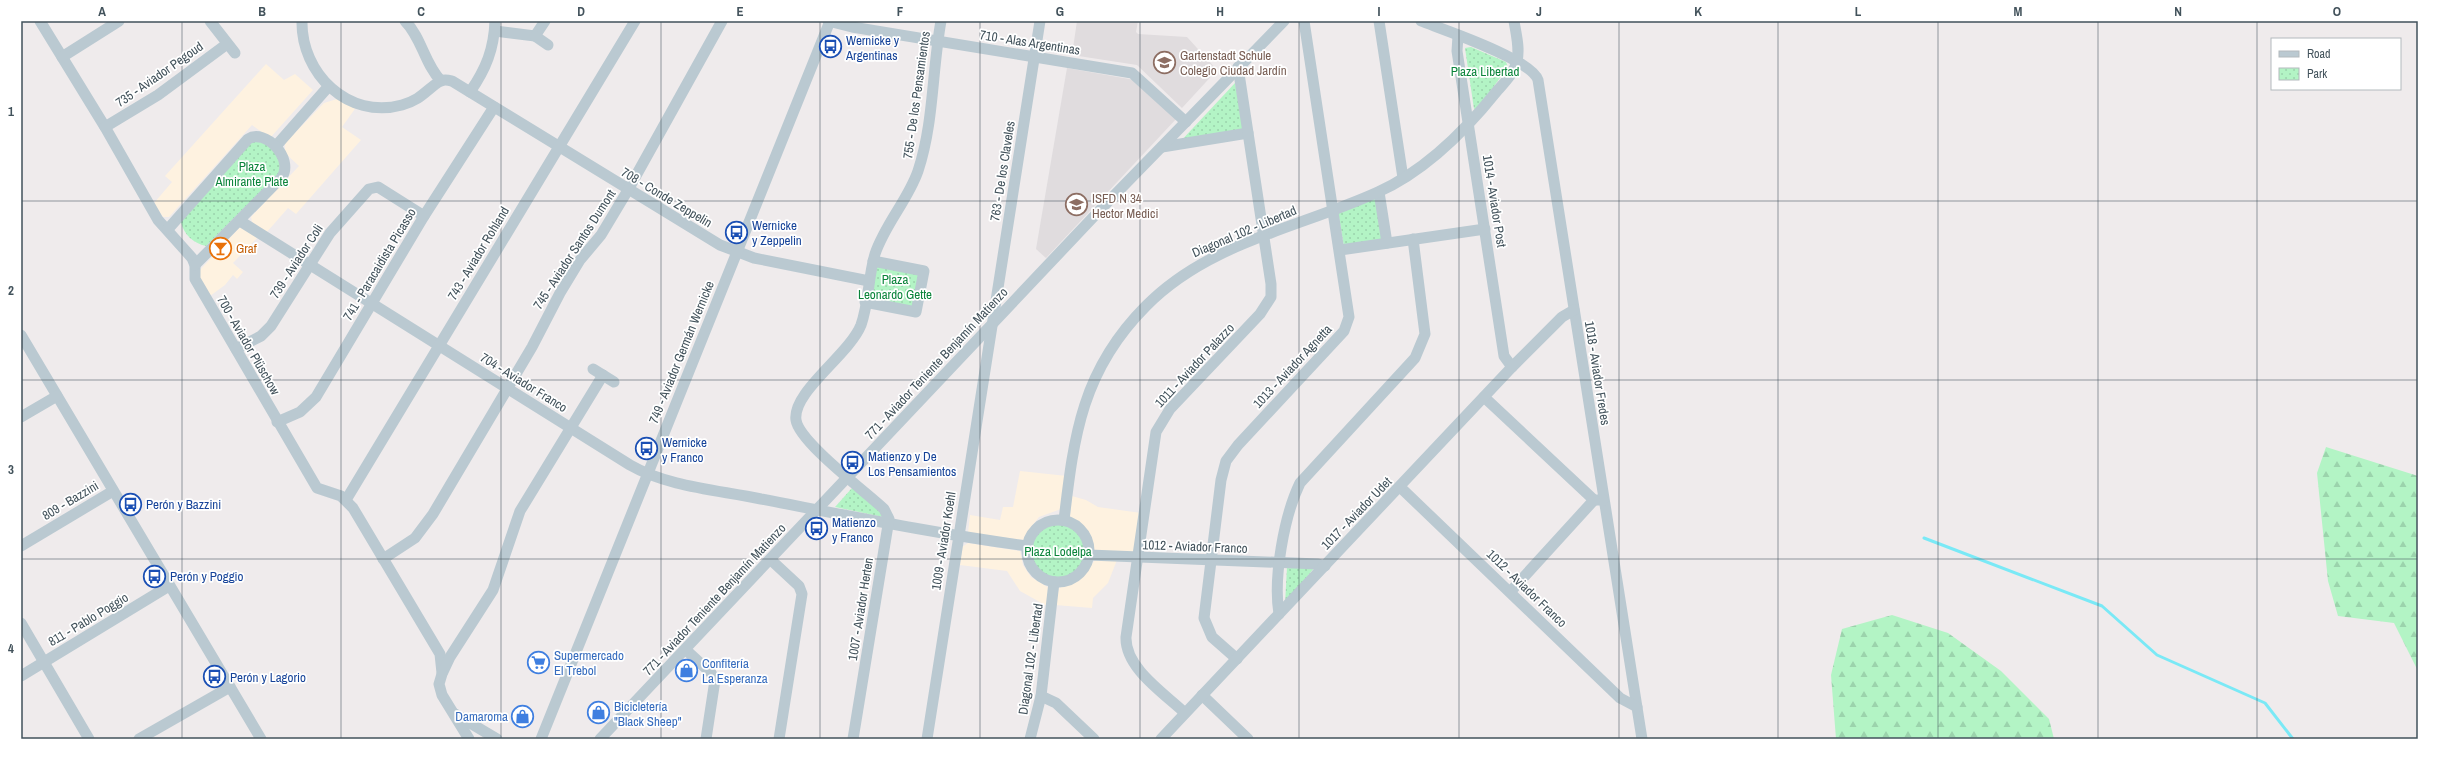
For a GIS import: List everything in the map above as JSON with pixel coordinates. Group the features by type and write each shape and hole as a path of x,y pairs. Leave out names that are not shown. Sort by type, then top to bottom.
{"street":[{"name":"700 - Aviador Plüschow","path":"40,21 105,127 158,220 188,252 195,265 195,279 277,422 317,488 346,500"},
{"path":"62,57 119,21"},
{"path":"210,21 235,53"},
{"path":"302,21 304,41 309,57 317,73 328,87 351,101 369,106 393,107 420,98 441,81 427,64 417,37 406,21"},
{"path":"535,36 545,21"},
{"name":"743 - Aviador Rohland","path":"346,500 635,21"},
{"name":"745 - Aviador Santos Dumont","path":"383,559 407,544 423,528 508,387 580,260 601,235 628,190 722,21"},
{"name":"710 - Alas Argentinas","path":"829,21 852,28 1132,73 1186,122"},
{"name":"749 - Aviador Germán Wernicke","path":"541,739 829,21"},
{"name":"755 - De los Pensamientos","path":"848,477 805,439 796,423 796,409 802,396 842,354 861,325 873,261 879,245 911,187 921,163 941,21"},
{"name":"763 - De los Claveles","path":"992,325 1040,21"},
{"name":"771 - Aviador Teniente Benjamín Matienzo","path":"600,739 686,650 817,509 992,325 1238,67 1284,21"},
{"name":"1013 - Aviador Agnetta","path":"1237,659 1212,637 1206,625 1205,601 1221,480 1226,461 1238,445 1348,324 1349,310 1304,21"},
{"path":"1379,21 1403,178"},
{"name":"1018 - Aviador Fredes","path":"1421,21 1435,24 1458,36 1518,60 1534,71 1538,80 1574,310 1599,500 1642,739"},
{"path":"1514,21 1518,60"},
{"path":"470,92 486,66 495,26 535,36 548,45"},
{"name":"1014 - Aviador Post","path":"1458,36 1457,51 1504,356 1512,367"},
{"name":"735 - Aviador Pegoud","path":"105,127 158,95 227,44"},
{"name":"Diagonal 102 - Libertad","path":"1064,520 1074,440 1086,398 1101,366 1122,335 1146,306 1190,270 1217,255 1264,235 1379,192 1423,165 1469,126 1514,71 1518,60"},
{"name":"1011 - Aviador Palazzo","path":"1185,712 1136,667 1128,654 1126,637 1153,445 1159,427 1170,409 1260,314 1269,301 1271,284 1238,67"},
{"name":"708 - Conde Zeppelin","path":"441,81 452,81 628,190 736,253 869,282"},
{"path":"276,146 328,87"},
{"name":"741 - Paracaidista Picasso","path":"277,422 300,412 316,397 424,216 494,107"},
{"path":"1162,147 1248,133"},
{"path":"168,229 248,139 261,138 276,146 285,162 284,173 240,221 195,265"},
{"name":"739 - Aviador Coli","path":"236,349 261,336 271,326 330,233 369,188 378,187 424,216"},
{"path":"1379,192 1387,243"},
{"name":"704 - Aviador Franco","path":"240,221 647,474 693,485 817,509"},
{"path":"1340,250 1485,229"},
{"path":"1279,614 1280,563 1290,509 1300,483 1415,358 1424,342 1425,321 1413,240"},
{"path":"865,302 916,312 918,305 924,271 873,261"},
{"name":"1017 - Aviador Udet","path":"1160,739 1512,367 1562,316 1574,310"},
{"name":"1009 - Aviador Koehl","path":"927,739 992,325"},
{"path":"21,335 261,739"},
{"path":"593,369 614,382"},
{"path":"469,739 442,695 439,684 442,672 493,590 520,511 603,375"},
{"path":"21,417 57,396"},
{"path":"1484,397 1599,500 1510,591"},
{"path":"848,477 884,509 888,523"},
{"name":"1012 - Aviador Franco","path":"1400,487 1620,698 1637,707"},
{"name":"809 - Bazzini","path":"21,546 113,491"},
{"path":"346,500 440,654 442,672"},
{"path":"817,509 958,537 1027,546"},
{"path":"1053,520 1064,520 1080,528 1086,536 1089,555 1081,572 1068,580 1054,582 1036,573 1027,556 1027,546 1036,529 1043,523 1053,520"},
{"name":"1007 - Aviador Herten","path":"853,739 888,523"},
{"name":"1012 - Aviador Franco","path":"1089,555 1325,566"},
{"path":"771,560 799,586 802,594 779,739"},
{"name":"Diagonal 102 - Libertad","path":"1030,739 1041,696 1054,582"},
{"name":"811 - Pablo Poggio","path":"21,676 169,586"},
{"path":"21,623 89,739"},
{"path":"686,650 711,673 715,680 706,739"},
{"path":"139,739 230,687"},
{"path":"1202,695 1248,739"},
{"path":"1041,696 1056,703 1094,739"},
{"path":"454,713 497,739"}],"shaded area":[{"name":"Gartenstadt Schule Colegio Ciudad Jardín","path":"1077,21 1138,21 1136,32 1138,34 1187,37 1217,70 1182,108 1137,65 1072,55"},
{"path":"266,64 284,80 295,74 313,90 270,138 252,125 169,217 163,217 154,203 172,182 165,176"},
{"path":"1067,68 1135,80 1177,118 1046,258 1036,249"},
{"path":"337,99 357,106 342,127 361,140 296,214 288,208 266,233 252,222 251,217 299,166 285,153 285,143 324,103"},
{"path":"241,226 259,236 233,263 243,272 237,279 233,275 225,285 210,296 198,275 200,270"},
{"path":"1020,471 1067,476 1061,509 1039,517 1031,527 1025,540 968,533 970,515 1000,520 1003,507 1013,507"},
{"path":"1072,496 1086,500 1098,507 1141,513 1135,552 1090,551 1087,533 1070,516"},
{"path":"968,543 1020,551 1023,565 1031,577 1049,588 1047,606 1020,591 1007,571 960,565 962,547"},
{"path":"1095,560 1117,560 1108,583 1093,598 1092,608 1055,605 1059,588 1080,580"}],"green space":[{"name":"Plaza Libertad","path":"1471,47 1506,62 1508,67 1478,108 1474,109 1465,48"},
{"path":"1235,83 1244,129 1179,143"},
{"name":"Plaza Almirante Plate","path":"252,141 270,146 274,150 279,159 281,171 206,246 193,241 184,231 181,222"},
{"path":"1378,195 1384,241 1344,247 1338,211"},
{"name":"Plaza Leonardo Gette","path":"873,261 924,271 916,312 865,302"},
{"path":"2326,447 2418,476 2418,671 2394,623 2338,616 2328,581 2317,473"},
{"path":"852,488 881,511 883,517 835,507"},
{"name":"Plaza Lodelpa","path":"1058,524 1068,526 1077,532 1083,541 1085,551 1083,561 1077,570 1068,576 1058,578 1048,576 1039,570 1033,561 1031,551 1033,541 1039,532 1048,526"},
{"path":"1287,567 1314,568 1285,605"},
{"path":"1892,615 1948,633 2001,671 2049,719 2054,739 1836,739 1831,675 1842,629"}],"waterway":[{"path":"1924,538 2102,606 2157,655 2265,703 2293,739"}],"place":[{"name":"Wernicke y Argentinas","path":"831,47"},
{"name":"Gartenstadt Schule Colegio Ciudad Jardín","path":"1165,62"},
{"name":"ISFD N 34 Hector Medici","path":"1077,205"},
{"name":"Wernicke y Zeppelin","path":"737,232"},
{"name":"Graf","path":"221,248"},
{"name":"Wernicke y Franco","path":"647,449"},
{"name":"Matienzo y De Los Pensamientos","path":"853,463"},
{"name":"Perón y Bazzini","path":"130,504"},
{"name":"Matienzo y Franco","path":"816,529"},
{"name":"Perón y Poggio","path":"154,576"},
{"name":"Supermercado El Trebol","path":"538,662"},
{"name":"Confitería La Esperanza","path":"687,670"},
{"name":"Perón y Lagorio","path":"215,677"},
{"name":"Bicicletería \"Black Sheep\"","path":"598,713"},
{"name":"Damaroma","path":"523,716"}]}
